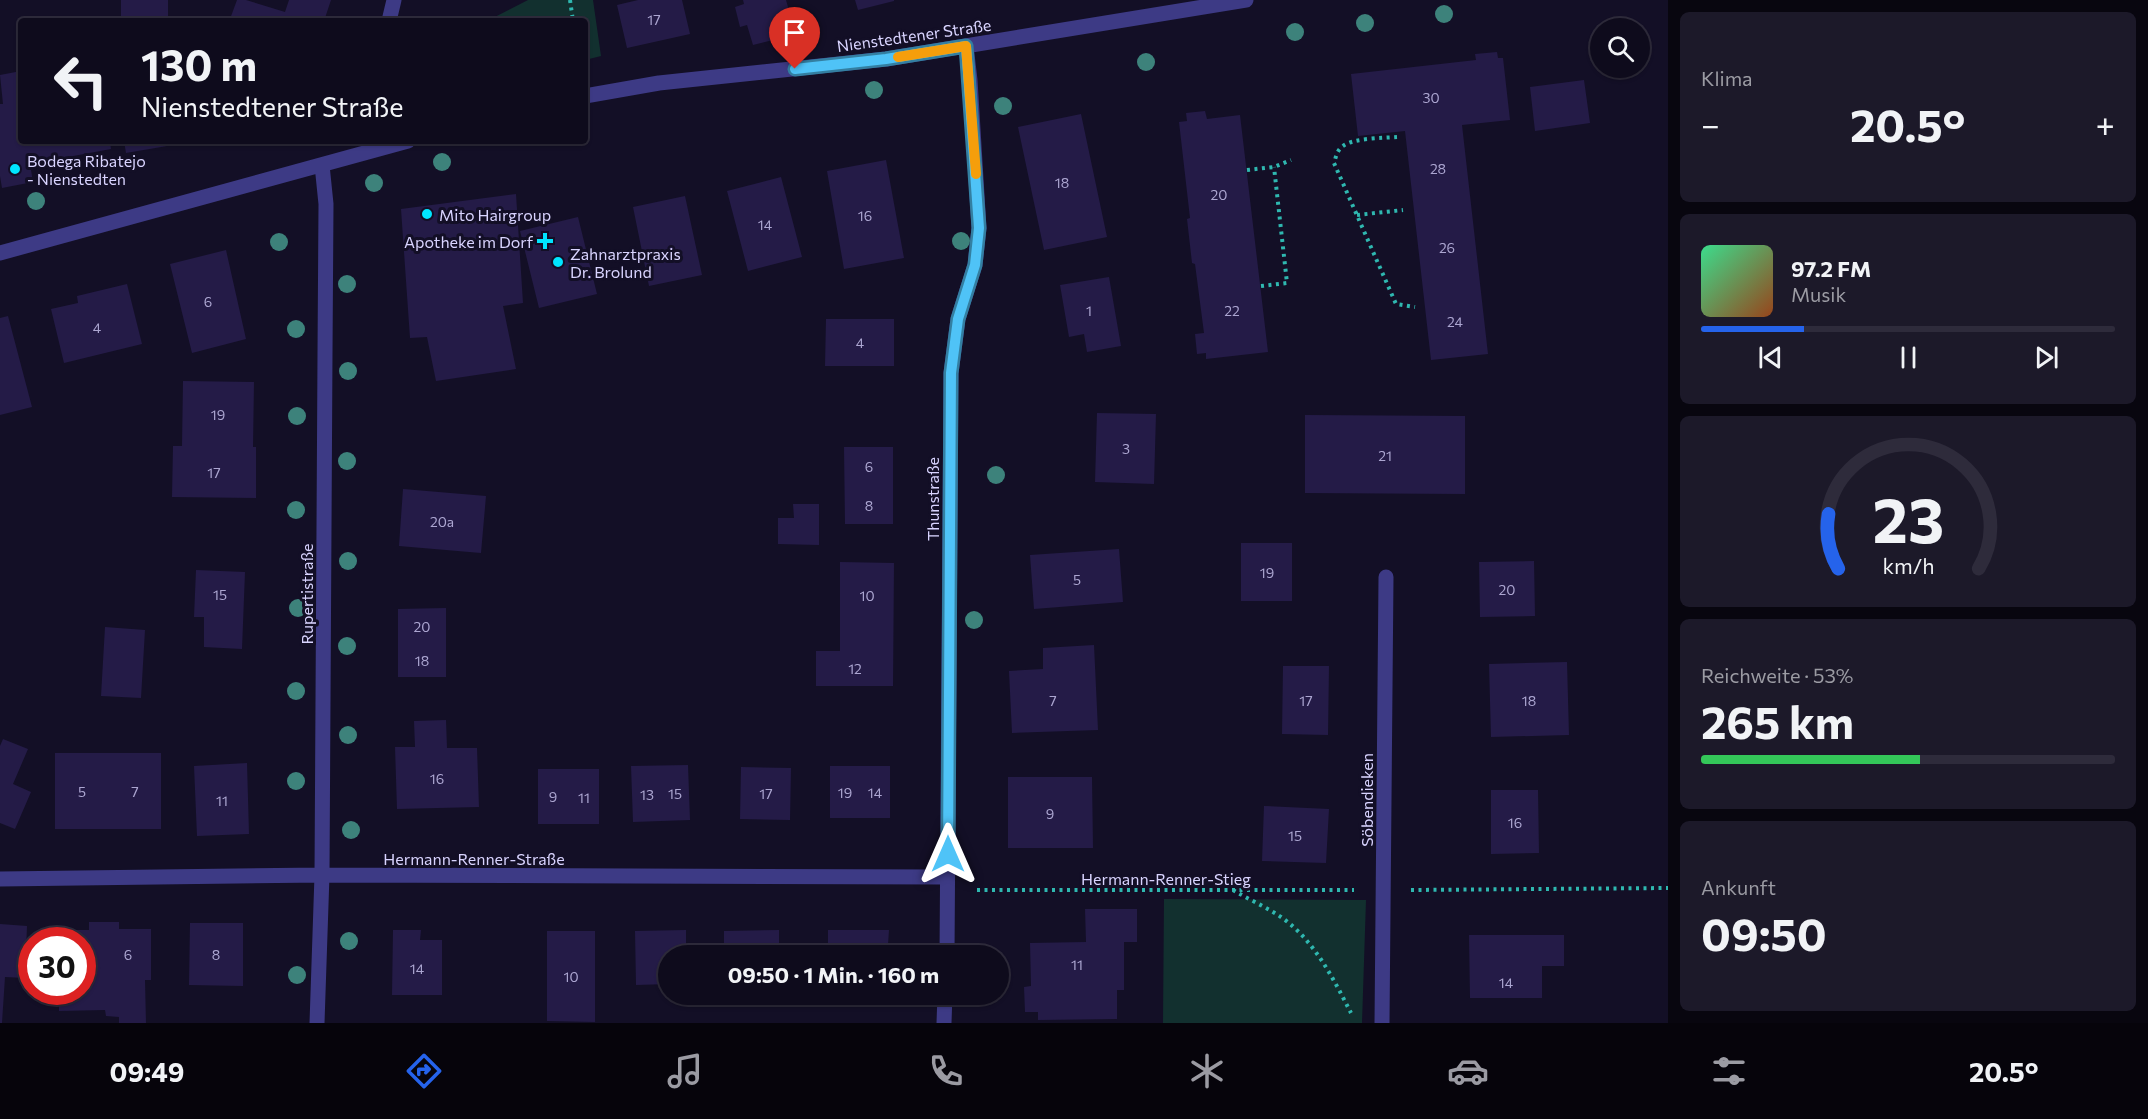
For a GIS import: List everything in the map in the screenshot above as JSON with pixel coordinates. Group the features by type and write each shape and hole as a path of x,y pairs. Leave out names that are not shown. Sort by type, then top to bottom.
{"street":[{"path":"390,18 394,0"},
{"name":"Nienstedtener Straße","path":"588,95 659,83 886,59 1246,0"},
{"name":"Thunstraße","path":"947,945 951,373 958,319 975,265 979,228 966,46"},
{"path":"0,253 322,165 371,146"},
{"name":"Rupertistraße","path":"317,1023 322,875 326,215 322,165"},
{"name":"Söbendieken","path":"1382,1023 1386,578"},
{"name":"Hermann-Renner-Straße","path":"0,879 322,875 947,877"},
{"path":"945,1005 945,1023"}],"path":[{"path":"570,0 573,18"},
{"path":"1397,137 1344,145 1337,152 1334,163 1396,304 1414,307"},
{"path":"1247,170 1274,167 1291,160"},
{"path":"1261,286 1287,283 1274,167"},
{"path":"1357,215 1403,210"},
{"path":"1403,890 1668,888"},
{"name":"Hermann-Renner-Stieg","path":"975,890 1355,890"},
{"path":"1232,890 1281,917 1308,941 1335,982 1356,1023"}],"green space":[{"path":"528,0 593,0 601,56 588,59 588,18 493,18"},
{"path":"1164,899 1366,900 1362,1023 1163,1023"}],"building":[{"path":"121,0 168,0 168,18 121,18"},
{"path":"237,0 246,0 285,12 289,0 331,0 325,18 230,18"},
{"path":"638,0 682,0 690,34 627,48 617,5"},
{"path":"743,0 786,0 790,14 776,18 781,38 753,45 747,25 740,27 735,7 744,4"},
{"path":"855,0 894,0 894,1 858,10"},
{"path":"1497,52 1498,58 1503,58 1510,120 1462,125 1488,354 1431,360 1405,131 1358,136 1351,74 1476,60 1475,54"},
{"path":"18,72 18,144 110,144 111,149 30,164 33,182 2,188 0,104 3,104 0,75"},
{"path":"1584,80 1590,123 1535,131 1530,87"},
{"path":"1205,111 1207,119 1240,115 1268,352 1206,359 1206,353 1197,354 1195,334 1204,333 1195,264 1192,263 1187,219 1190,218 1179,122 1187,121 1186,113"},
{"path":"1081,114 1107,237 1044,250 1018,127"},
{"path":"124,144 173,144 173,145 126,153"},
{"path":"886,160 904,258 844,269 827,171"},
{"path":"781,177 802,257 748,271 727,191"},
{"path":"516,194 523,303 503,306 516,369 436,381 427,337 410,338 401,209"},
{"path":"685,196 702,275 649,286 633,207"},
{"name":"Zahnarztpraxis Dr. Brolund","path":"578,217 597,294 539,308 520,231"},
{"path":"226,250 246,339 192,353 170,264"},
{"path":"1109,277 1121,346 1087,352 1084,334 1069,337 1060,285"},
{"path":"127,284 142,344 64,363 51,309 78,303 77,296"},
{"path":"8,316 32,407 0,415 0,318"},
{"path":"826,319 894,319 894,366 825,366"},
{"path":"183,381 254,382 253,447 256,447 256,498 172,497 173,446 182,446"},
{"path":"1097,413 1156,414 1154,484 1095,482"},
{"path":"1305,415 1465,416 1465,494 1305,493"},
{"path":"844,447 893,447 893,524 845,524"},
{"path":"403,489 486,496 481,553 399,546"},
{"path":"793,504 819,504 819,545 778,544 778,518 794,518"},
{"path":"1241,543 1292,543 1292,601 1241,601"},
{"path":"1119,549 1123,602 1034,609 1030,555"},
{"path":"1534,561 1535,616 1480,617 1479,562"},
{"path":"840,562 894,563 893,686 816,686 816,651 840,651"},
{"path":"196,570 245,572 242,649 204,647 204,617 194,617"},
{"path":"446,608 446,677 398,677 398,609"},
{"path":"105,627 145,630 141,698 101,696"},
{"path":"1094,645 1098,730 1012,733 1009,671 1043,669 1043,648"},
{"path":"1567,662 1569,735 1491,737 1489,664"},
{"path":"1283,666 1329,666 1328,735 1282,734"},
{"path":"446,720 447,748 477,748 479,807 397,809 395,747 415,747 414,721"},
{"path":"3,739 28,749 13,784 31,792 15,829 0,823 0,746"},
{"path":"55,753 161,753 161,829 55,829"},
{"path":"247,763 249,834 197,836 194,766"},
{"path":"688,765 690,820 633,822 631,766"},
{"path":"830,766 890,766 890,818 830,818"},
{"path":"741,767 791,768 790,820 740,819"},
{"path":"538,769 599,769 599,824 538,824"},
{"path":"1008,777 1092,777 1093,848 1008,848"},
{"path":"1491,790 1538,790 1539,853 1491,854"},
{"path":"1264,806 1329,809 1326,863 1262,861"},
{"path":"1085,909 1137,909 1137,942 1124,942 1124,990 1117,990 1117,1019 1038,1020 1038,1012 1025,1012 1024,987 1031,986 1030,943 1086,942"},
{"path":"89,922 119,922 119,929 151,929 151,980 145,980 146,1023 119,1023 119,1017 106,1016 105,1010 59,1011 59,1005 96,1005 96,927 89,927"},
{"path":"190,923 243,923 243,986 189,985"},
{"path":"0,924 27,926 18,927 18,978 5,977 2,1023 0,1023"},
{"path":"393,930 421,930 420,940 442,940 442,995 392,995"},
{"path":"686,930 686,945 658,945 658,984 636,985 635,931"},
{"path":"779,930 779,945 724,945 724,931"},
{"path":"828,930 889,930 888,945 828,945"},
{"path":"547,931 595,931 595,1022 547,1021"},
{"path":"1469,935 1564,935 1564,966 1542,966 1542,998 1470,998"}],"slow traffic":[{"path":"898,57 966,46 976,174"}],"place":[{"name":"Bodega Ribatejo - Nienstedten","path":"15,169"},
{"name":"Mito Hairgroup","path":"427,214"},
{"name":"Apotheke im Dorf","path":"545,241"},
{"name":"Zahnarztpraxis Dr. Brolund","path":"558,262"}],"route":[{"path":"795,69 886,59 966,46 979,228 975,265 958,319 951,373 948,854"}]}
